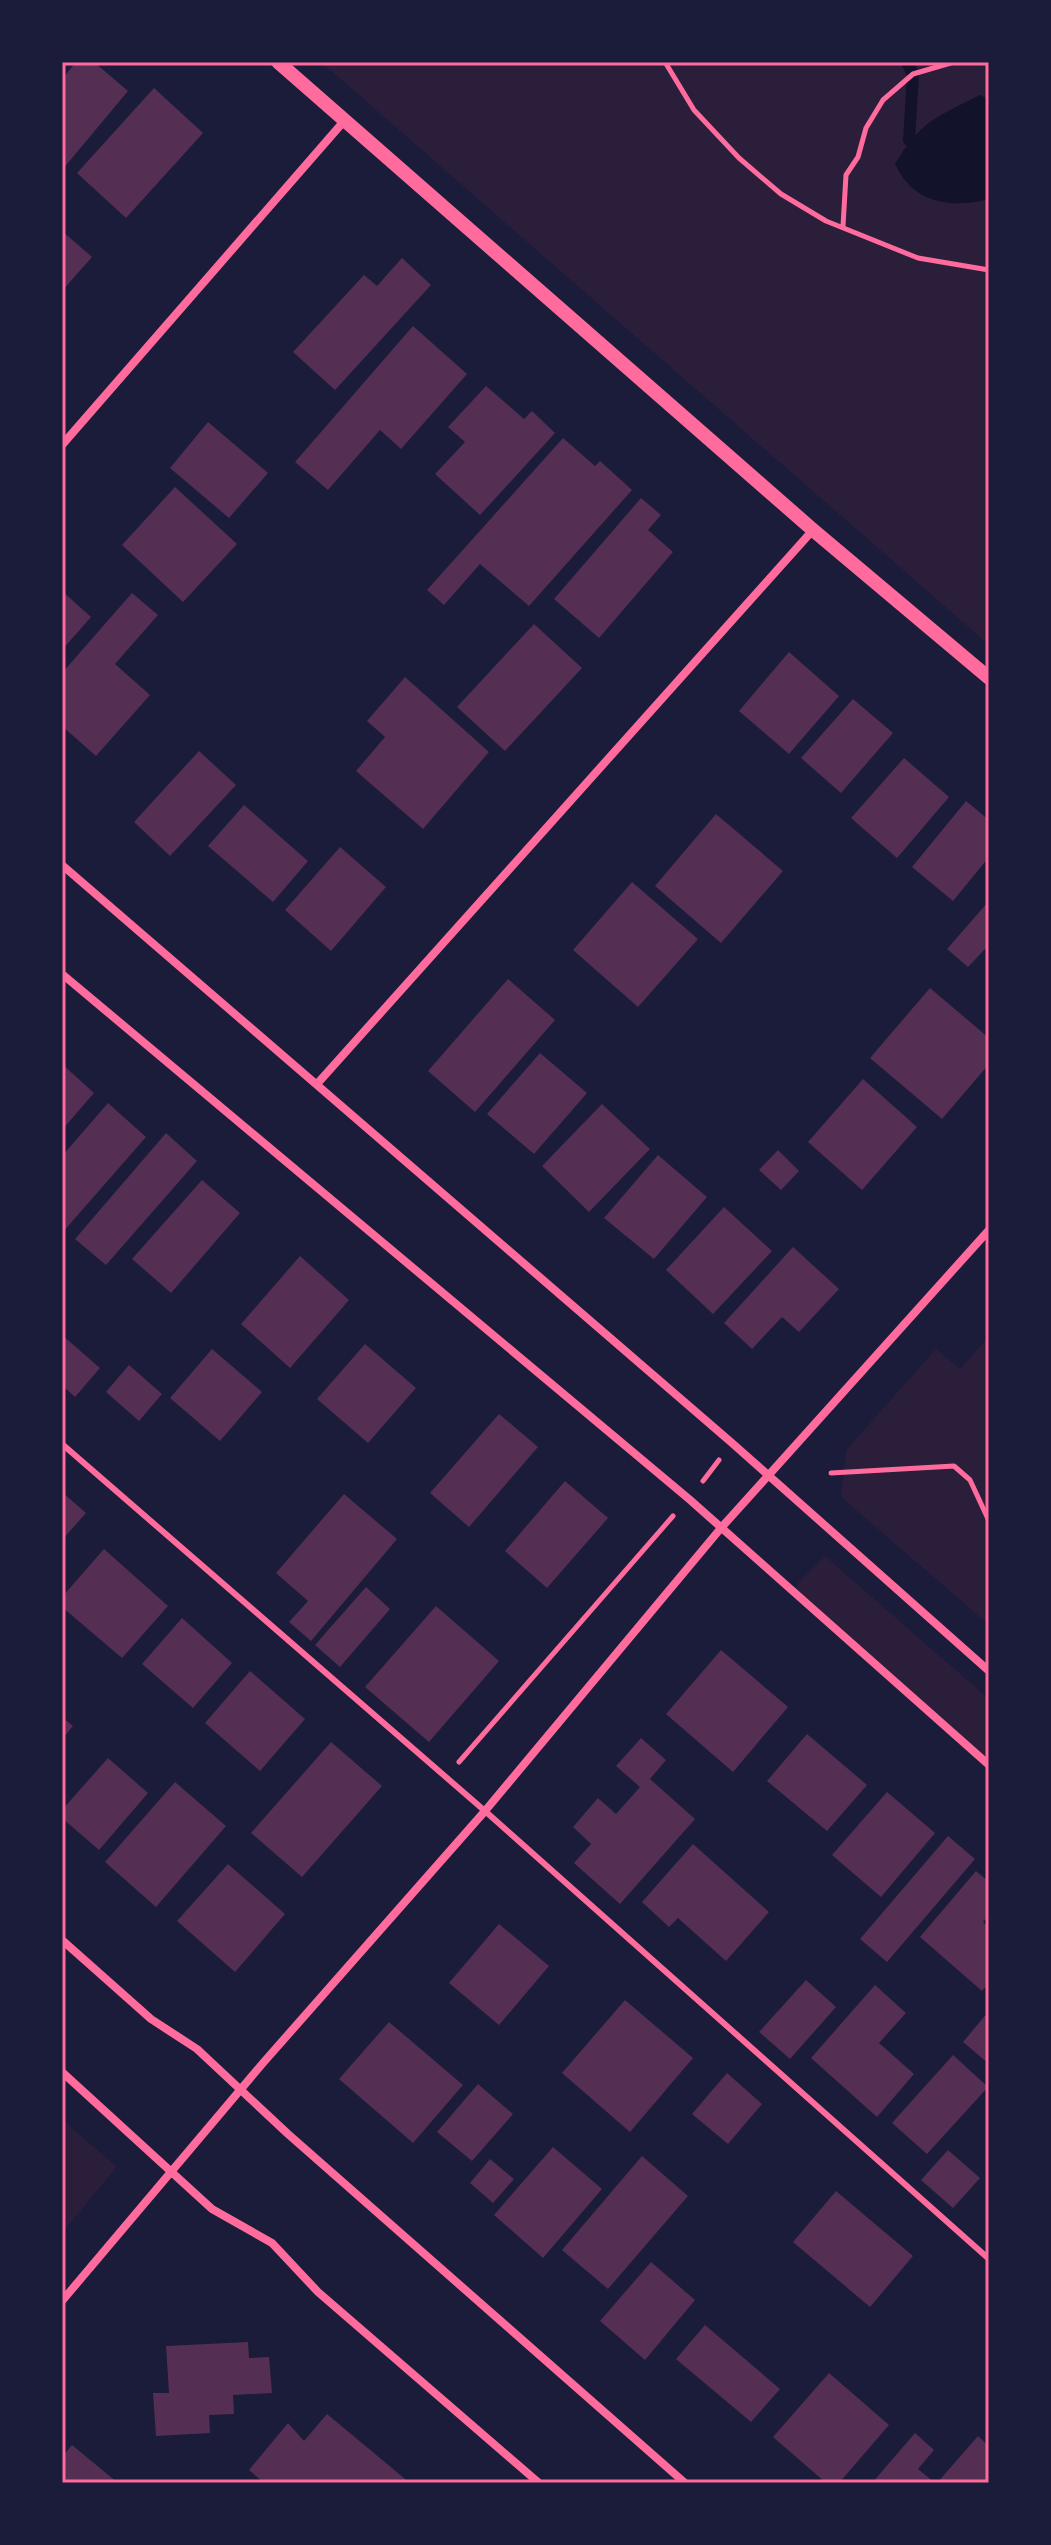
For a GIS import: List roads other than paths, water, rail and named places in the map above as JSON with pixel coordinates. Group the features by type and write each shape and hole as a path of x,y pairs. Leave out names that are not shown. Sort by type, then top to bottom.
{"street":[{"path":"278,62 813,530 989,678"},
{"path":"62,445 346,119"},
{"path":"317,1084 813,530"},
{"path":"62,865 732,1443 989,1671"},
{"path":"62,974 689,1499 989,1765"},
{"path":"62,2301 485,1811 721,1528 989,1230"},
{"path":"62,1940 151,2019 197,2049 685,2483"},
{"path":"62,2072 212,2209 272,2243 318,2292 539,2483"}],"lane":[{"path":"62,1444 485,1811 989,2259"}],"waterway":[{"path":"907,62 913,74 909,140"}]}
